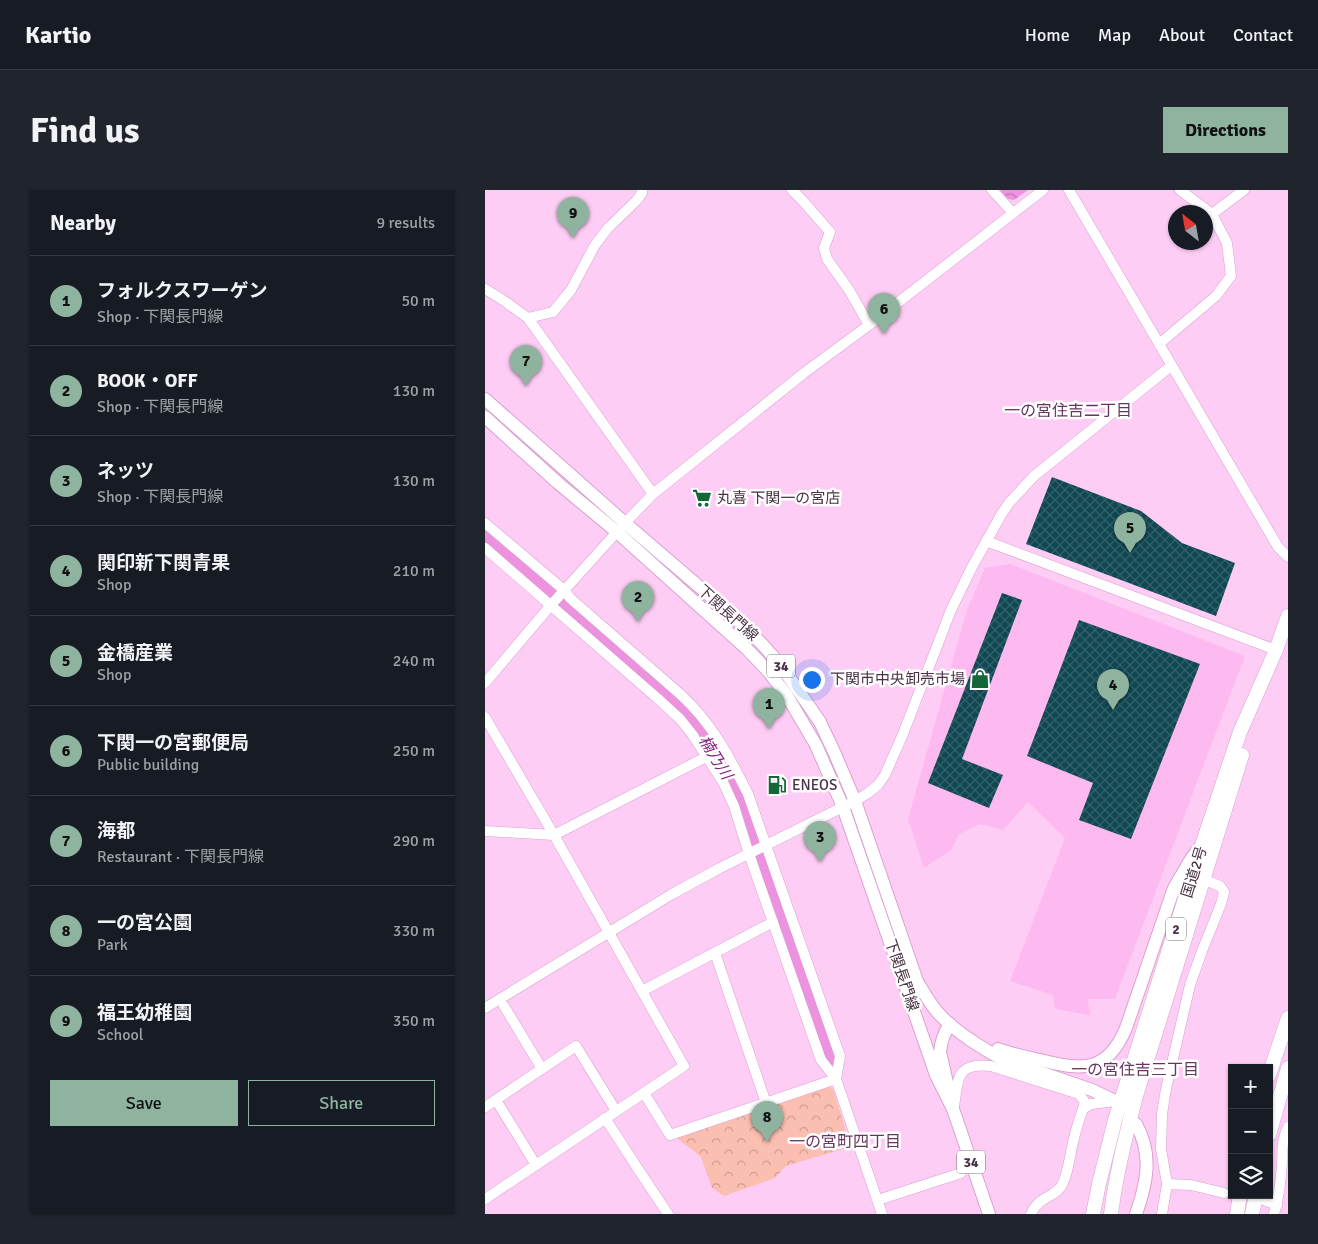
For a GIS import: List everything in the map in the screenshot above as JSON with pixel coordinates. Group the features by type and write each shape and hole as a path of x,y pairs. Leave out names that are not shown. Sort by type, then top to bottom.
{"highway":[{"name":"国道2号","path":"1093,1214 1115,1120 1288,616"},
{"name":"国道2号","path":"1111,1214 1120,1164 1136,1096 1198,878 1203,845 1240,732 1276,650"},
{"path":"1273,1064 1288,1018"},
{"path":"1273,1121 1288,1068"},
{"path":"1237,1214 1239,1199"},
{"path":"1252,1214 1260,1199"}],"main road":[{"name":"下関長門線","path":"485,399 621,527"},
{"name":"下関長門線","path":"485,417 558,483 621,527 731,614 780,664 820,722 849,804 917,981 934,1008 954,1027 944,1034 940,1043 940,1052 953,1109 989,1214"},
{"name":"下関長門線","path":"849,804 936,1075 953,1109"},
{"path":"954,1027 1001,1050 1072,1067 1089,1066 1104,1060 1121,1040 1175,888 1191,859 1203,845"},
{"path":"954,1027 991,1053 1093,1090 1115,1101"},
{"path":"1136,1124 1143,1136 1147,1162 1145,1180 1136,1214"}],"street":[{"path":"528,318 553,312 571,290 595,245 636,201 642,190"},
{"path":"792,190 830,232 824,248 827,259 849,290 869,325"},
{"path":"992,190 1013,213"},
{"path":"485,683 552,604 653,494 803,373 869,325 1043,190"},
{"path":"1069,190 1278,547 1288,557"},
{"path":"1180,190 1200,205"},
{"path":"1213,213 1245,190"},
{"path":"1159,344 1216,296 1231,276 1227,243 1213,216"},
{"path":"485,289 528,318 653,494"},
{"path":"485,1008 672,894 849,804 869,793 878,785 885,775 903,734 951,610 986,541 1009,503 1034,476 1171,366"},
{"path":"485,523 687,700 717,737 748,794 840,1056 836,1080"},
{"path":"986,541 1276,650"},
{"path":"485,548 552,604 680,719 723,782 735,806 821,1060 836,1080 882,1214"},
{"path":"485,717 684,1066 485,1199"},
{"path":"485,831 554,835 706,757"},
{"path":"1162,1214 1167,1184 1161,1149 1162,1114 1166,1089 1190,985 1224,892 1220,886 1198,878"},
{"path":"641,991 773,922"},
{"path":"715,953 765,1103"},
{"path":"504,1006 543,1069"},
{"path":"485,1107 576,1046 616,1111"},
{"path":"953,1109 958,1079 965,1070 979,1064 991,1066 1079,1094 1085,1102 1066,1174 1061,1186 1057,1191 1037,1203 1031,1214"},
{"path":"644,1093 669,1136 836,1080"},
{"path":"496,1100 536,1165"},
{"path":"1083,1109 1091,1104 1115,1101"},
{"path":"605,1118 664,1212"},
{"path":"1261,1199 1275,1209 1280,1191 1283,1140 1288,1128"},
{"path":"878,1200 961,1173"},
{"path":"1167,1184 1191,1185 1224,1193"}],"shaded area":[{"path":"1010,564 1245,656 1115,999 1088,999 1090,1015 1055,1009 1053,995 1010,981 1065,838 1028,802 1003,830 980,824 959,834 951,850 924,868 908,819 967,610 985,568"}],"green space":[{"path":"830,1087 833,1089 847,1134 853,1146 786,1166 775,1178 724,1196 712,1188 701,1157 677,1138 824,1088"}],"water":[{"path":"1000,190 1028,190 1014,200 1008,199"}],"building":[{"path":"1052,477 1141,511 1182,543 1235,563 1216,616 1026,544"},
{"name":"下関市中央卸売市場","path":"1002,593 1022,600 962,759 1003,775 989,808 928,783"},
{"path":"1079,620 1200,664 1131,839 1079,820 1093,783 1027,756"}],"waterway":[{"name":"楠乃川","path":"485,536 680,706 710,743 740,797 830,1057"}],"place":[{"name":"福王幼稚園","path":"573,238"},
{"name":"下関一の宮郵便局","path":"884,334"},
{"name":"海都","path":"526,386"},
{"name":"丸喜 下関一の宮店","path":"702,498"},
{"name":"金橋産業","path":"1130,553"},
{"name":"BOOK・OFF","path":"638,622"},
{"name":"下関市中央卸売市場","path":"980,679"},
{"name":"関印新下関青果","path":"1113,710"},
{"name":"フォルクスワーゲン","path":"769,729"},
{"name":"ENEOS","path":"777,785"},
{"name":"ネッツ","path":"820,862"},
{"name":"一の宮公園","path":"767,1142"}],"district":[{"name":"一の宮住吉二丁目","path":"1068,410"},
{"name":"一の宮住吉三丁目","path":"1135,1069"},
{"name":"一の宮町四丁目","path":"845,1141"}]}
